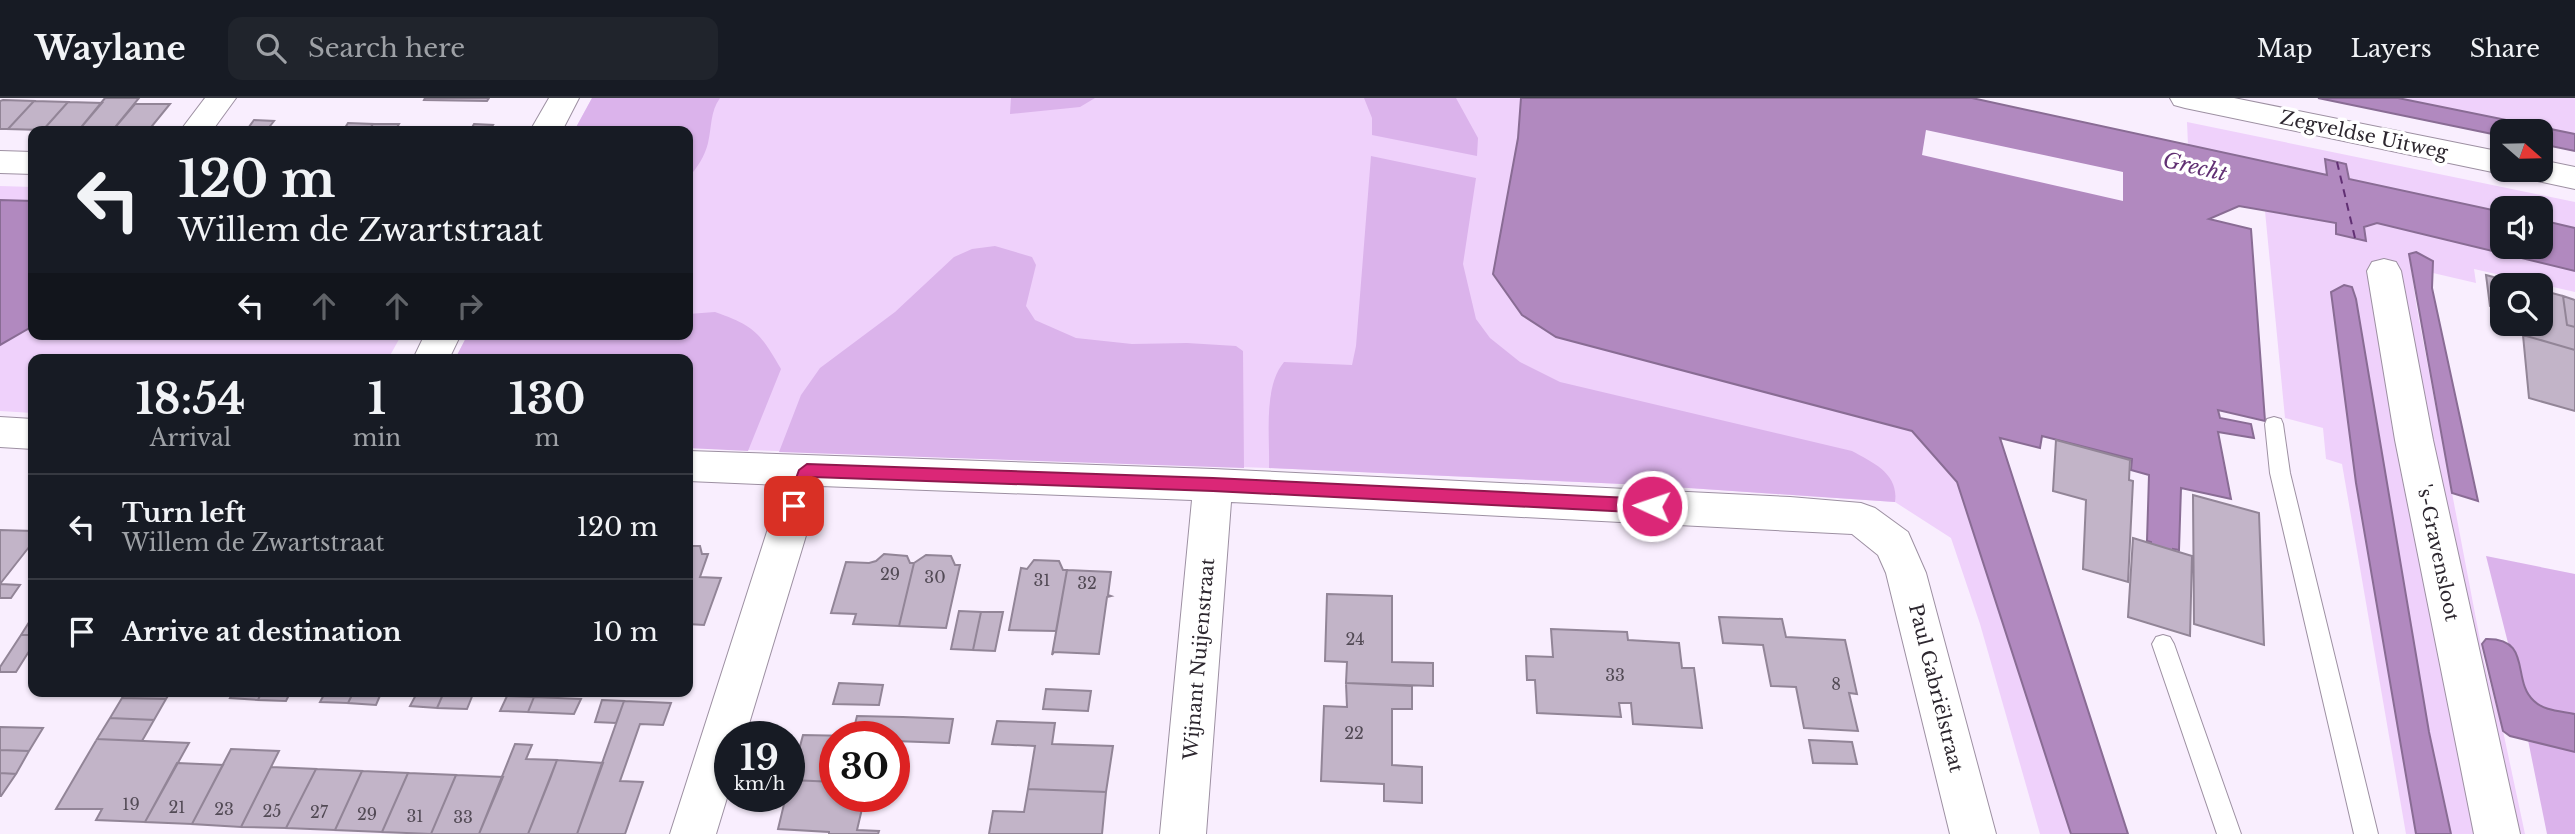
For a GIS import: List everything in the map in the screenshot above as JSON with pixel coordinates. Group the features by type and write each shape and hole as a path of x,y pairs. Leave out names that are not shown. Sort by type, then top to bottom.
{"street":[{"path":"200,126 221,98"},
{"path":"549,126 564,98"},
{"name":"Zegveldse Uitweg","path":"2185,98 2490,161"},
{"path":"0,162 28,163"},
{"path":"2553,174 2575,178"},
{"name":"'s-Gravensloot","path":"2384,271 2414,440 2497,834"},
{"path":"0,432 28,434"},
{"path":"693,466 1213,485"},
{"path":"693,834 807,470"},
{"name":"Paul Gabriëlstraat","path":"1213,485 1861,519 1894,544 1906,573 1973,834"},
{"name":"Wijnant Nuijenstraat","path":"1182,834 1213,485"}],"lane":[{"path":"2274,424 2280,473 2366,834"},
{"path":"2163,645 2229,834"}],"shaded area":[{"path":"592,98 1521,98 1518,138 1493,274 1522,315 1556,337 1912,431 1957,481 2071,834 2040,834 1980,624 1951,538 1895,502 1645,485 1269,468 693,448 693,354 458,354 465,340 693,340 693,126 577,126"},
{"path":"592,98 720,98 713,114 705,153 693,171 693,126 577,126"},
{"path":"1011,98 1095,98 1080,107 1010,114"},
{"path":"1364,98 1456,98 1478,138 1477,156 1372,135 1372,118"},
{"path":"2398,98 2575,98 2575,134 2553,130 2553,119 2501,119"},
{"path":"2187,122 2546,196 2490,196 2490,209 2349,179 2345,164 2325,160 2327,175 2188,145"},
{"path":"1371,156 1476,178 1463,264 1476,319 1490,338 1520,362 1560,382 1852,451 1876,465 1889,477 1895,492 1895,502 1645,485 1269,468 1270,398 1277,372 1284,362 1352,365 1356,346"},
{"path":"0,186 28,187 28,201 0,200"},
{"path":"2553,197 2575,202 2575,228 2553,223"},
{"path":"2265,211 2336,223 2337,234 2365,241 2364,227 2377,223 2490,250 2490,259 2526,259 2575,271 2575,292 2553,287 2553,273 2492,273 2474,269 2476,283 2433,273 2433,261 2409,254 2484,661 2503,731 2525,834 2451,834 2429,732 2356,299 2344,285 2331,292 2356,483 2416,834 2406,834 2342,464 2326,459 2323,428 2285,418"},
{"path":"995,246 1032,257 1036,265 1026,306 1035,320 1076,338 1132,344 1236,346 1243,351 1244,468 779,452 801,395 820,368 895,312 954,257 972,249"},
{"path":"715,312 748,327 761,339 781,369 748,451 693,448 693,354 458,354 465,340 693,340 693,314"},
{"path":"28,329 28,340 399,340 391,354 28,354 28,413 0,411 0,345"},
{"path":"2486,556 2575,574 2575,714 2541,707 2528,695 2517,659 2508,643"},
{"path":"2528,740 2575,752 2575,834 2547,834"}],"water":[{"name":"Grecht","path":"1521,98 1972,98 2327,175 2325,159 2346,164 2349,179 2490,209 2490,250 2377,223 2364,227 2366,241 2336,234 2336,223 2239,206 2209,219 2251,229 2265,421 2218,410 2220,418 2251,424 2254,438 2218,432 2231,499 2181,488 2179,550 2173,549 2173,564 2151,552 2151,542 2147,541 2149,475 2131,470 2132,459 2042,436 2040,448 2000,438 2128,834 2071,834 1957,482 1912,431 1556,337 1522,315 1493,274 1518,138"},
{"path":"2318,98 2398,98 2501,119 2490,119 2490,134"},
{"path":"2553,130 2575,134 2575,151 2553,146"},
{"path":"0,200 28,201 28,329 0,345"},
{"path":"2553,223 2575,228 2575,271 2526,259 2553,259"},
{"path":"2416,252 2433,261 2432,288 2478,501 2452,493 2409,254"},
{"path":"2344,285 2352,287 2356,299 2429,732 2451,834 2416,834 2356,483 2331,292"},
{"path":"2486,639 2510,645 2516,653 2527,693 2534,701 2548,709 2575,714 2575,752 2510,736 2503,731 2482,644"}],"pier":[{"path":"1926,130 2123,172 2123,201 1922,155"}],"building":[{"path":"105,98 139,98 116,126 82,126"},
{"path":"489,98 487,101 424,100"},
{"path":"0,101 34,101 8,129 0,129"},
{"path":"34,101 68,102 47,126 28,126 28,130 8,129"},
{"path":"68,102 102,103 82,126 47,126"},
{"path":"135,104 170,104 152,126 116,126"},
{"path":"254,120 274,121 270,126 250,126"},
{"path":"348,123 373,124 372,126 346,126"},
{"path":"373,124 399,124 398,126 372,126"},
{"path":"2486,275 2490,276 2490,306"},
{"path":"2553,293 2563,296 2567,325 2575,327 2575,350 2526,336 2553,336"},
{"path":"2563,296 2575,300 2575,327 2567,325"},
{"path":"2523,336 2575,350 2575,411 2529,398"},
{"path":"2056,440 2130,460 2129,480 2133,481 2128,582 2083,569 2086,500 2053,491"},
{"path":"2193,495 2259,513 2264,645 2194,624"},
{"path":"0,530 28,531 28,548 0,584"},
{"path":"2133,538 2192,556 2190,636 2128,617"},
{"path":"693,546 700,546 702,554 708,554 700,577 721,578 704,625 693,624"},
{"path":"884,554 907,556 910,563 914,563 899,626 853,624 856,614 831,613 846,562 869,563"},
{"path":"926,555 951,556 955,565 960,565 946,628 899,626 914,563"},
{"path":"1034,560 1059,561 1063,570 1067,570 1056,631 1009,630 1021,568 1027,569"},
{"path":"1067,570 1111,572 1108,595 1111,596 1107,597 1099,654 1054,652 1052,655"},
{"path":"0,584 20,585 11,598 0,598"},
{"path":"1327,594 1392,596 1392,662 1433,663 1433,686 1346,683 1347,662 1325,661"},
{"path":"959,611 981,612 973,650 951,649"},
{"path":"981,612 1003,612 995,651 973,650"},
{"path":"1719,617 1782,619 1786,637 1845,640 1857,694 1849,693 1858,731 1804,728 1796,687 1771,686 1763,645 1723,643"},
{"path":"28,624 28,635 21,635"},
{"path":"1551,629 1627,632 1628,640 1679,643 1682,668 1694,668 1702,728 1633,724 1631,703 1619,703 1621,717 1537,713 1535,680 1527,680 1526,656 1553,657"},
{"path":"21,635 28,635 28,653 16,672 0,672 0,667"},
{"path":"839,683 883,685 879,705 833,704"},
{"path":"1346,683 1412,686 1412,709 1392,709 1392,765 1422,767 1422,803 1384,801 1384,784 1321,781 1324,706 1347,707"},
{"path":"1046,689 1091,691 1088,711 1043,709"},
{"path":"123,697 167,697 166,699"},
{"path":"231,697 259,697 258,700"},
{"path":"259,697 288,697 286,701 258,700"},
{"path":"323,697 351,697 348,703 320,702"},
{"path":"351,697 379,697 376,705 348,703"},
{"path":"415,697 442,697 437,708 410,706"},
{"path":"442,697 472,697 467,709 437,708"},
{"path":"507,697 534,697 528,712 500,711"},
{"path":"534,697 581,699 574,714 528,712"},
{"path":"122,698 166,699 154,720 110,718"},
{"path":"602,700 624,701 616,723 595,722"},
{"path":"624,701 671,703 663,725 640,724 620,781 643,782 625,834 577,834"},
{"path":"857,716 953,719 949,743 910,742 910,721 856,721"},
{"path":"110,718 154,720 142,741 97,739"},
{"path":"997,721 1055,723 1052,744 1113,746 1106,792 1028,789 1035,746 992,744"},
{"path":"0,727 43,728 29,751 0,750"},
{"path":"805,735 819,735 819,781 805,781"},
{"path":"97,739 189,743 145,822 96,820 102,809 56,809"},
{"path":"1809,740 1852,742 1857,764 1813,763"},
{"path":"515,744 532,745 526,759 557,760 528,834 479,834"},
{"path":"231,749 279,751 241,827 192,824"},
{"path":"0,750 29,751 16,774 0,773"},
{"path":"557,760 603,763 577,834 528,834"},
{"path":"177,763 223,765 192,824 145,822"},
{"path":"271,767 316,769 286,828 241,827"},
{"path":"316,769 362,771 335,830 286,828"},
{"path":"362,771 408,773 382,832 335,830"},
{"path":"0,773 16,774 1,796 0,796"},
{"path":"408,773 456,775 431,834 382,832"},
{"path":"456,775 503,777 479,834 431,834"},
{"path":"805,781 819,781 819,812 861,812 857,830 879,831 878,834 829,834 778,829 782,812 805,812"},
{"path":"1028,789 1106,792 1102,834 989,834 993,811 1024,812"}],"ferry route":[{"path":"2337,162 2355,238"}],"route":[{"path":"794,506 807,470 1213,485 1652,506"}]}
